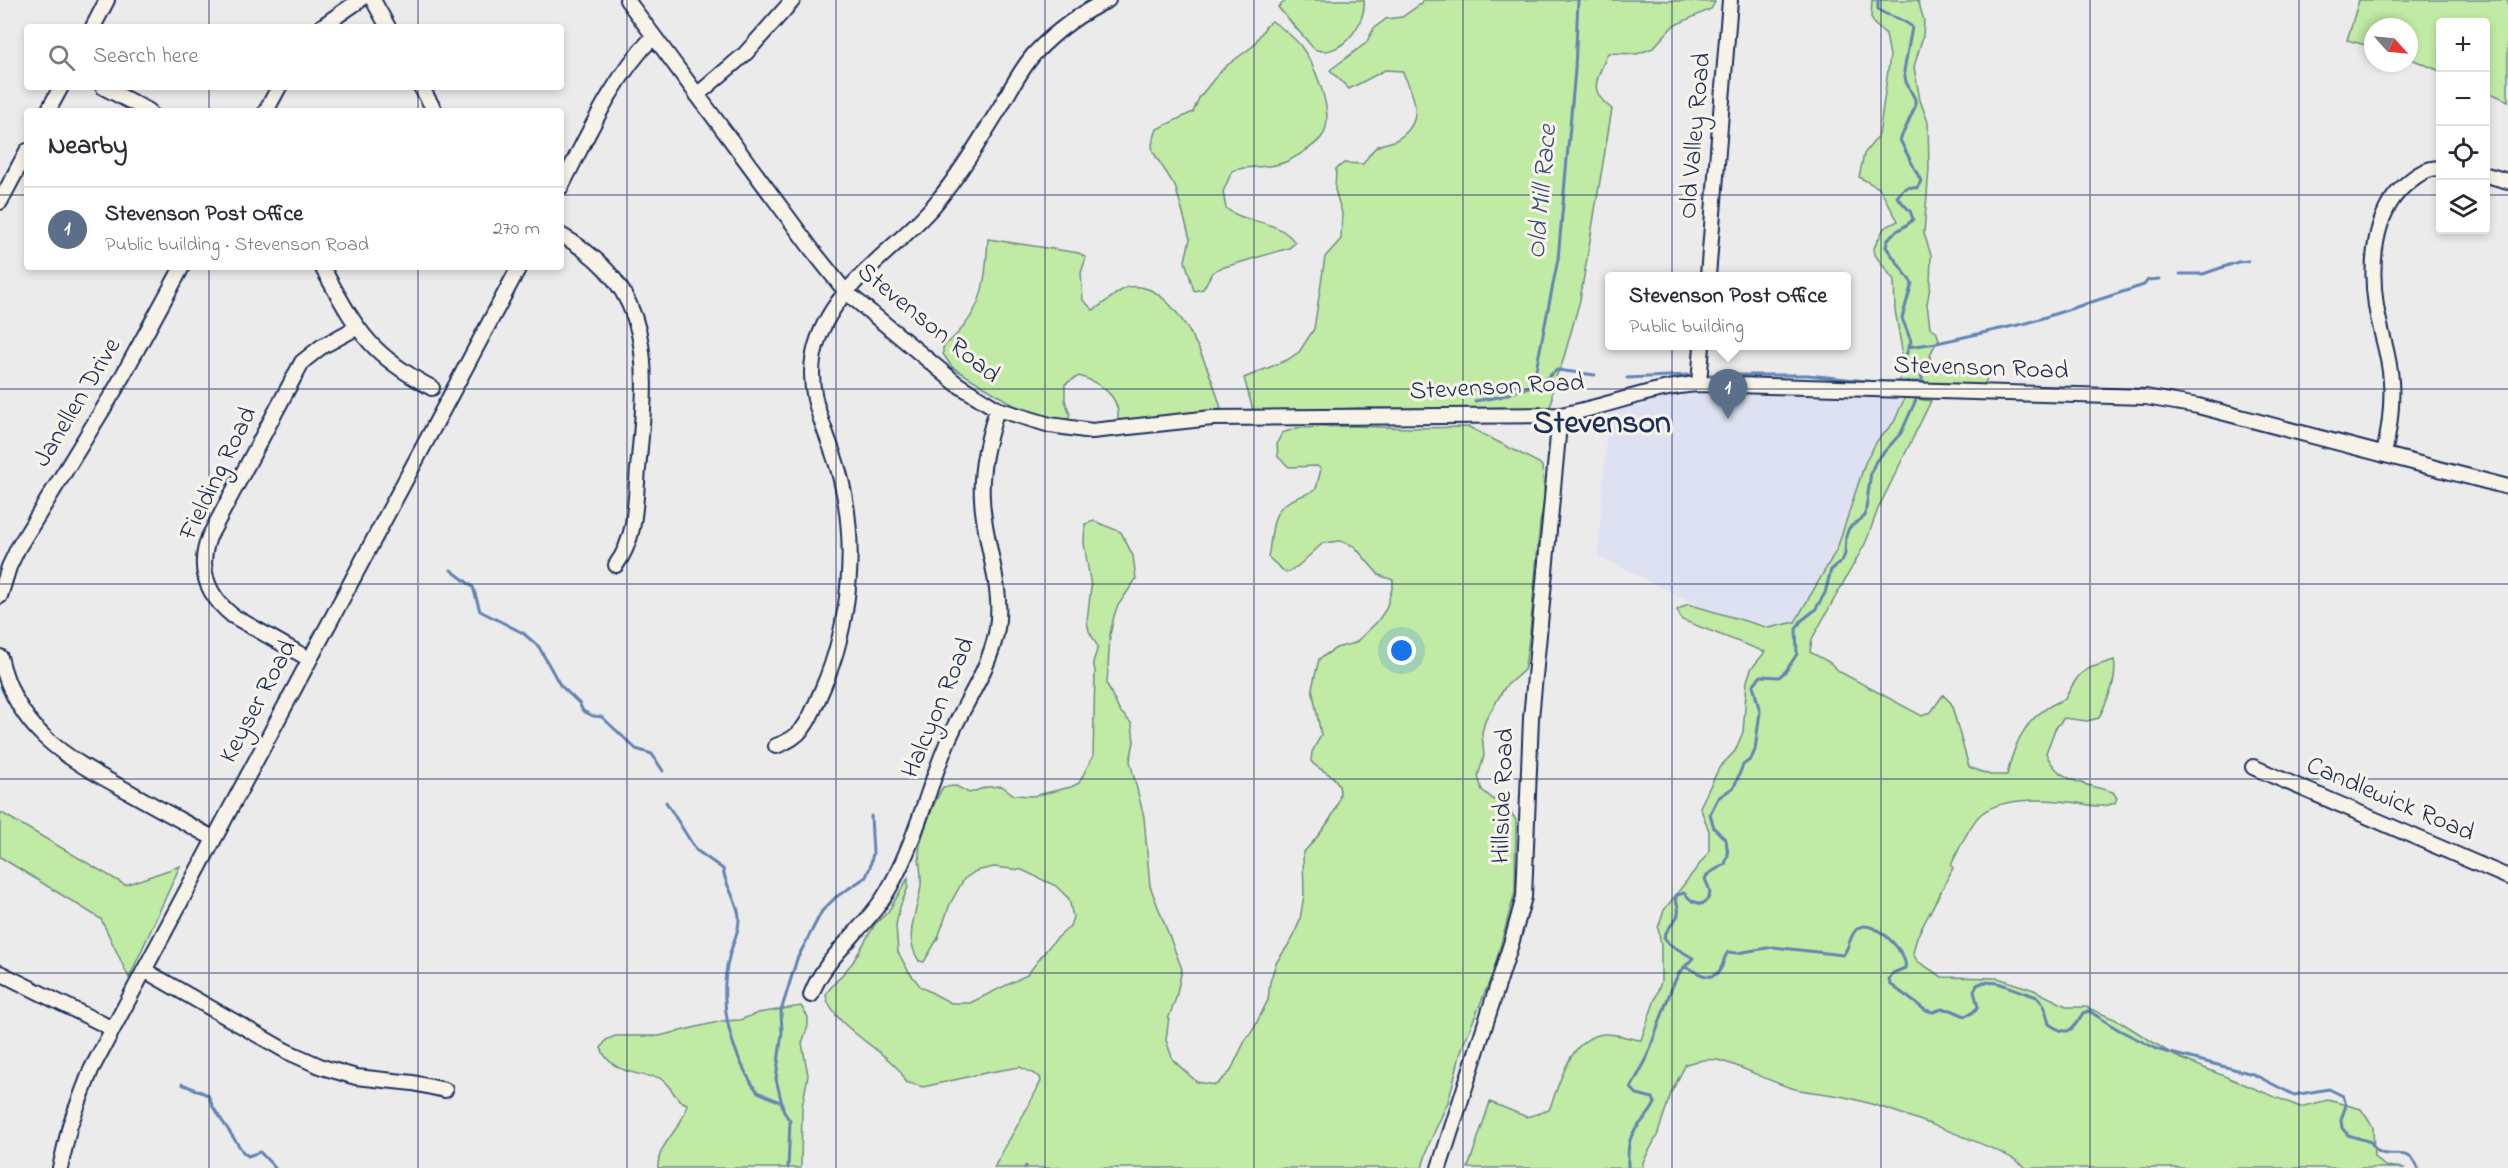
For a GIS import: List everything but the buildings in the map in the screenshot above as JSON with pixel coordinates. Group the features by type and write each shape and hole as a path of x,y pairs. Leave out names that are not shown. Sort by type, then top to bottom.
{"street":[{"path":"95,24 107,0"},
{"path":"325,24 360,0"},
{"path":"372,0 386,24"},
{"name":"Stevenson Road","path":"627,0 845,291 949,378 997,410 1050,425 1092,432 1212,418 1560,415 1661,389 1699,384 2146,397 2174,401 2508,487"},
{"path":"697,94 745,54 793,0"},
{"path":"776,747 792,741 803,729 812,712 834,656 845,604 849,565 847,516 840,472 815,401 812,375 817,339 828,316 845,291 932,207 947,189 984,134 1018,76 1035,54 1078,18 1108,0"},
{"name":"Old Valley Road","path":"1708,272 1730,0"},
{"path":"564,182 626,69 653,36"},
{"path":"50,108 59,90"},
{"path":"109,90 143,108"},
{"path":"268,108 277,90"},
{"path":"423,90 433,108"},
{"path":"0,202 24,157"},
{"path":"2384,455 2390,427 2391,382 2374,286 2376,244 2383,218 2394,196 2414,177 2436,169"},
{"path":"2490,176 2508,181"},
{"path":"564,237 590,255 619,289 635,318 643,348 645,393 632,530 624,554 616,565"},
{"name":"Janellen Drive","path":"0,596 18,548 116,388 180,270"},
{"path":"324,270 356,328 391,364 432,388"},
{"name":"Keyser Road","path":"60,1168 70,1125 82,1090 112,1029 517,270"},
{"name":"Fielding Road","path":"309,659 223,608 215,600 206,584 203,556 209,537 302,362 321,347 356,328"},
{"path":"1699,384 1702,350"},
{"name":"Halcyon Road","path":"811,995 821,974 883,898 895,877 949,739 984,670 995,641 999,621 998,600 996,576 985,527 982,479 987,443 997,410"},
{"name":"Hillside Road","path":"1440,1168 1512,944 1524,897 1531,718 1560,415"},
{"path":"0,657 17,703 29,721 53,747 77,764 213,838"},
{"name":"Candlewick Road","path":"2253,767 2508,877"},
{"path":"144,970 286,1051 322,1067 356,1077 413,1083 446,1090"},
{"path":"0,973 112,1029"}],"shaded area":[{"path":"1688,391 1905,397 1894,422 1877,441 1865,463 1837,549 1795,622 1769,628 1707,610 1598,556 1608,411 1663,393"}],"green space":[{"path":"1287,0 1364,0 1364,9 1350,38 1342,45 1323,51 1314,49 1278,7"},
{"path":"1422,0 1715,2 1711,9 1673,26 1653,48 1637,54 1608,53 1598,77 1596,83 1599,96 1612,109 1580,300 1562,364 1552,385 1552,402 1548,409 1357,408 1284,412 1253,410 1244,378 1287,360 1299,352 1314,329 1325,257 1341,239 1342,213 1335,190 1336,169 1344,163 1363,164 1376,147 1396,140 1405,133 1415,117 1414,99 1402,71 1385,70 1349,89 1330,70 1366,43 1374,28 1386,19 1402,17 1422,3"},
{"path":"1872,0 1918,0 1924,21 1923,36 1914,67 1920,100 1928,122 1929,169 1924,233 1931,255 1927,304 1930,327 1936,331 1939,339 1931,353 1930,362 1935,367 1944,370 1978,374 1987,378 1984,385 1900,385 1899,365 1902,350 1895,310 1894,280 1875,255 1874,248 1884,228 1898,221 1879,188 1859,177 1864,154 1879,135 1890,56 1886,34 1874,24 1871,17"},
{"path":"2359,0 2508,0 2508,101 2490,93 2490,18 2436,18 2436,69 2418,62 2418,18 2364,18 2364,45 2347,40"},
{"path":"1272,21 1297,41 1311,63 1324,98 1327,121 1325,131 1315,144 1290,160 1276,165 1232,171 1223,192 1226,208 1243,217 1280,229 1295,243 1289,248 1218,269 1212,273 1203,289 1194,291 1185,261 1190,239 1182,210 1175,186 1153,152 1152,144 1157,129 1193,112 1199,98 1214,79 1225,67 1253,46"},
{"path":"988,239 1079,253 1086,258 1081,273 1083,300 1093,310 1128,287 1146,288 1162,297 1189,331 1209,373 1221,408 1215,413 1176,414 1100,425 1118,418 1118,410 1112,396 1100,386 1079,376 1065,384 1065,400 1070,415 1066,422 1034,415 1020,409 952,367 943,354 943,347 966,323 979,299 983,286"},
{"path":"1905,397 1931,401 1878,509 1866,542 1812,639 1810,652 1829,662 1840,672 1922,716 1931,712 1943,695 1951,703 1969,767 1990,775 2007,775 2014,750 2025,729 2041,712 2065,699 2074,682 2083,672 2114,660 2115,668 2111,690 2099,718 2087,721 2064,718 2055,729 2046,753 2051,763 2065,776 2083,784 2113,792 2117,798 2115,803 2097,806 2059,801 2009,802 1987,810 1979,816 1963,840 1951,865 1953,868 1917,937 1913,953 1917,961 1942,977 1998,978 2034,990 2068,1007 2086,1007 2119,1021 2175,1056 2300,1107 2328,1100 2361,1109 2373,1127 2374,1157 2385,1166 2405,1168 2026,1168 2015,1160 1972,1140 1890,1110 1853,1099 1795,1089 1727,1063 1709,1059 1686,1064 1671,1093 1657,1136 1643,1162 1643,1168 1468,1168 1490,1102 1527,1117 1549,1110 1562,1075 1582,1043 1604,1034 1641,1040 1661,982 1661,945 1658,928 1664,910 1709,852 1709,831 1700,807 1719,768 1735,751 1743,732 1747,681 1751,669 1765,652 1682,620 1677,610 1688,604 1769,628 1795,622 1837,549 1865,463 1877,441 1894,422"},
{"path":"1469,427 1542,466 1545,499 1540,523 1525,666 1524,670 1505,687 1485,721 1482,733 1484,756 1478,776 1482,790 1493,799 1506,805 1516,820 1515,892 1493,973 1462,1048 1448,1102 1429,1144 1422,1168 994,1168 1036,1092 1041,1081 1040,1077 1020,1067 923,1087 905,1082 892,1063 841,1020 831,1008 826,996 827,992 853,962 875,924 888,912 908,878 908,887 896,925 898,952 921,987 951,1003 970,1003 1027,975 1051,944 1070,926 1073,917 1069,899 1056,886 1022,870 994,867 976,871 964,879 950,904 938,938 924,962 919,961 914,952 911,933 921,885 920,846 928,819 943,787 956,786 969,793 987,787 1002,786 1014,795 1033,796 1079,783 1093,756 1095,671 1093,662 1098,647 1089,631 1087,621 1091,587 1084,543 1085,524 1094,521 1121,532 1133,556 1136,579 1117,607 1114,616 1110,635 1107,684 1119,710 1132,724 1134,742 1130,761 1144,817 1150,886 1182,969 1169,1017 1166,1040 1173,1060 1197,1082 1216,1085 1230,1072 1268,1000 1270,982 1276,963 1293,938 1300,919 1304,895 1303,853 1330,820 1339,800 1340,790 1337,782 1311,761 1312,752 1321,735 1312,688 1319,659 1336,648 1355,643 1377,622 1386,609 1393,585 1393,580 1379,575 1354,546 1340,541 1323,543 1298,566 1286,573 1268,557 1272,528 1280,508 1316,489 1321,469 1317,466 1289,467 1278,457 1277,443 1282,433 1297,428"},
{"path":"0,812 125,885 180,866 129,978 101,919 0,857"},
{"path":"801,1006 808,1017 808,1026 802,1043 808,1075 802,1107 801,1168 658,1168 662,1151 681,1121 687,1104 659,1078 633,1073 614,1065 604,1055 601,1048 606,1040 615,1036 659,1036 722,1021 740,1020 758,1013"}],"waterway":[{"name":"Old Mill Race","path":"1533,385 1558,259 1575,70 1578,0"},
{"path":"1878,0 1878,9 1912,27 1904,71 1906,82 1915,99 1915,107 1900,140 1921,181 1917,188 1906,188 1897,197 1910,211 1913,219 1890,237 1886,247 1912,283 1902,318 1911,341 1905,358 1921,374 1921,387"},
{"path":"2180,274 2203,274 2238,262 2248,261"},
{"path":"1908,347 1937,343 2027,323 2144,285 2148,280 2159,279"},
{"name":"Old Mill Race","path":"1475,401 1499,397 1540,383 1557,370 1595,375"},
{"path":"1627,378 1690,375"},
{"path":"1708,375 1808,375 1875,382 1923,382"},
{"path":"1628,1168 1628,1148 1631,1138 1655,1103 1653,1098 1637,1094 1631,1088 1646,1060 1672,987 1679,973 1693,958 1669,944 1664,937 1677,916 1678,906 1675,899 1677,895 1684,893 1692,901 1702,904 1710,895 1705,879 1708,874 1725,864 1728,855 1726,840 1714,828 1710,814 1718,798 1734,787 1743,765 1751,759 1755,750 1760,712 1753,685 1761,676 1779,677 1786,671 1797,654 1796,629 1801,621 1815,610 1825,593 1831,570 1842,561 1849,528 1865,516 1871,472 1876,461 1901,433 1919,393"},
{"path":"451,570 473,587 480,611 523,633 539,647 560,685 579,703 583,711 602,717 636,749 652,754 663,771"},
{"path":"666,802 696,850 723,869 739,917 729,957 725,990 725,1007 732,1039 744,1069 758,1092 782,1103"},
{"path":"788,1168 790,1121 784,1112 776,1079 782,1032 781,1011 797,959 822,911 836,897 866,877 873,853 871,816"},
{"path":"1684,967 1702,975 1711,976 1720,970 1728,952 1737,953 1773,947 1843,955 1857,929 1866,926 1874,928 1890,939 1902,954 1905,962 1905,968 1893,973 1889,979 1890,984 1925,1010 1933,1012 1942,1009 1951,1010 1965,1016 1972,1013 1978,1007 1974,991 1977,985 1984,982 1998,983 2037,997 2044,1005 2049,1024 2061,1031 2073,1028 2083,1013 2089,1011 2119,1030 2159,1050 2253,1074 2294,1095 2329,1089 2343,1096 2346,1105 2341,1120 2342,1128 2348,1135 2371,1142 2382,1153 2408,1156 2418,1168"},
{"path":"182,1084 208,1095 213,1107 243,1152 248,1156 260,1152 275,1168"}],"place":[{"name":"Stevenson Post Office","path":"1728,419"}],"district":[{"name":"Stevenson","path":"1602,424"}]}
